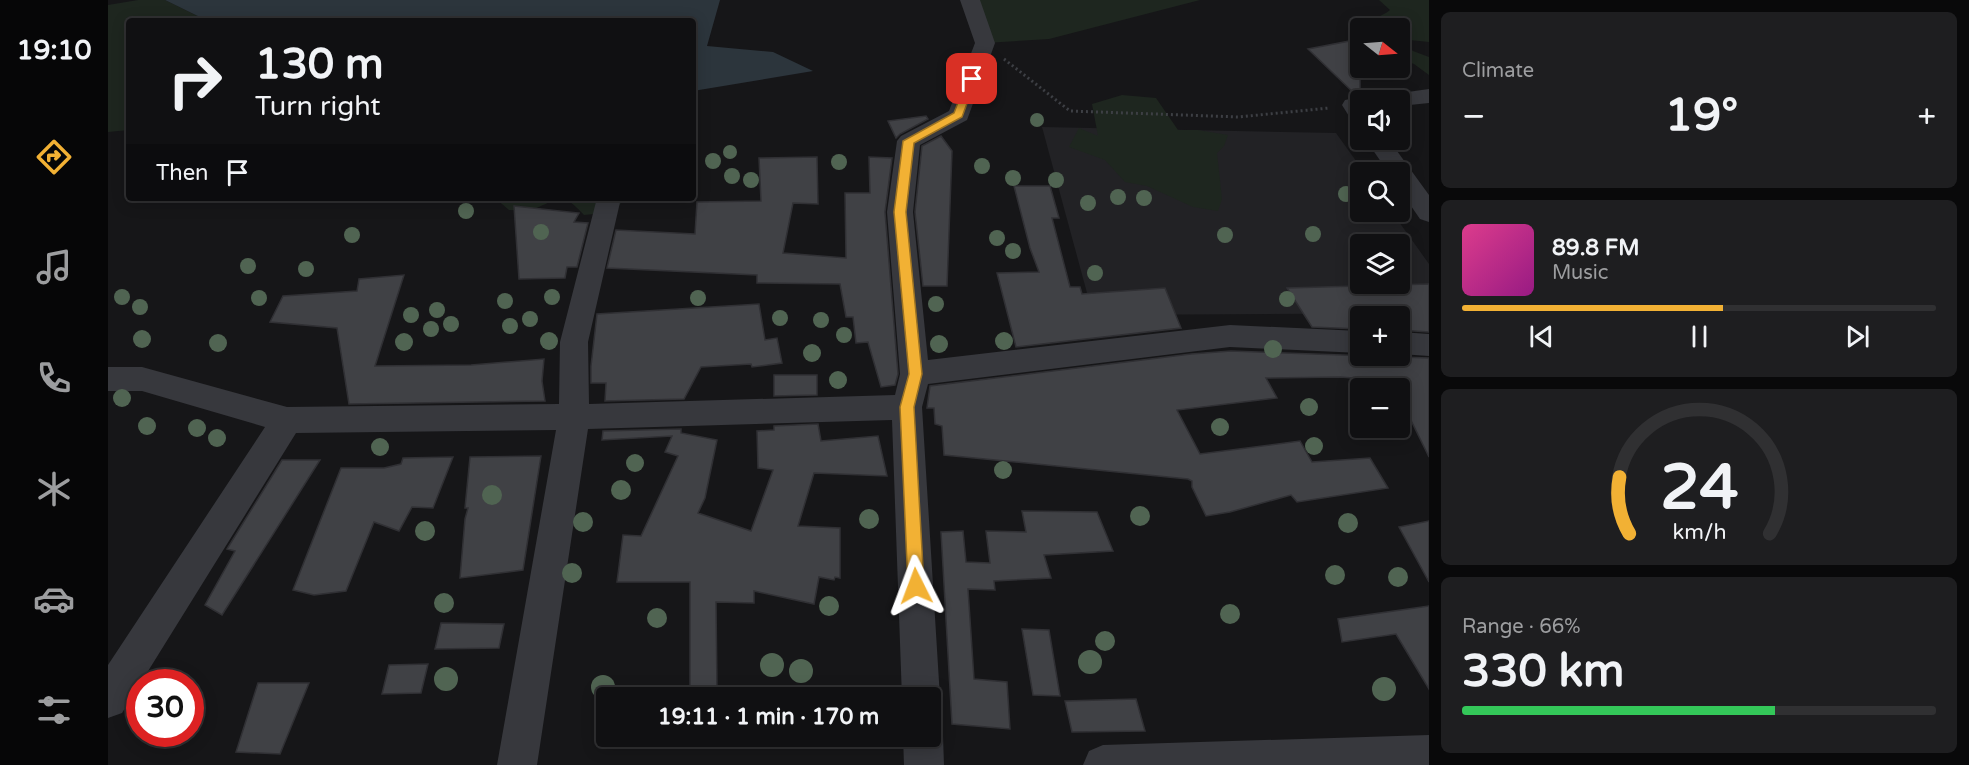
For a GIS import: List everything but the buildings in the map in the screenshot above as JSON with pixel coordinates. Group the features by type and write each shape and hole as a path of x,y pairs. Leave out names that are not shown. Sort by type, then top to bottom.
{"street":[{"path":"920,687 907,407 915,374 900,212 909,141 959,115 984,44 970,0"},
{"path":"1410,98 1429,96"},
{"path":"1384,150 1429,213"},
{"path":"517,765 574,417 574,342 608,201"},
{"path":"915,374 1230,336 1350,342"},
{"path":"1410,344 1429,345"},
{"path":"108,379 142,379 287,420 574,417 907,407"},
{"path":"108,699 287,420"},
{"path":"923,747 924,765"},
{"path":"1103,765 1429,755"}],"path":[{"path":"984,44 1070,111 1239,117 1350,110"}],"shaded area":[{"path":"138,0 165,0 202,18 126,18 126,130 108,132 108,5"},
{"path":"165,0 720,0 707,46 773,52 813,71 696,90 696,18 202,18"},
{"path":"972,0 1200,0 1049,39 985,43"},
{"path":"1379,0 1429,0 1429,42 1410,40 1410,18 1373,18 1390,10"},
{"path":"1410,48 1429,57 1429,75 1410,63"},
{"path":"1122,95 1156,98 1178,130 1198,130 1228,135 1224,146 1217,153 1222,199 1218,211 1193,207 1147,186 1125,182 1105,160 1069,147 1079,128 1098,136 1092,104"},
{"path":"1042,127 1336,133 1357,162 1350,162 1350,222 1399,222 1408,234 1350,234 1350,294 1410,294 1410,237 1429,264 1429,313 1410,313 1410,306 1350,306 1350,313 1093,315"},
{"path":"498,201 552,201 528,210 509,210"},
{"path":"568,201 622,201 615,212 584,215"}],"route":[{"path":"916,586 907,407 915,374 900,212 909,141 959,115 972,79"}]}
